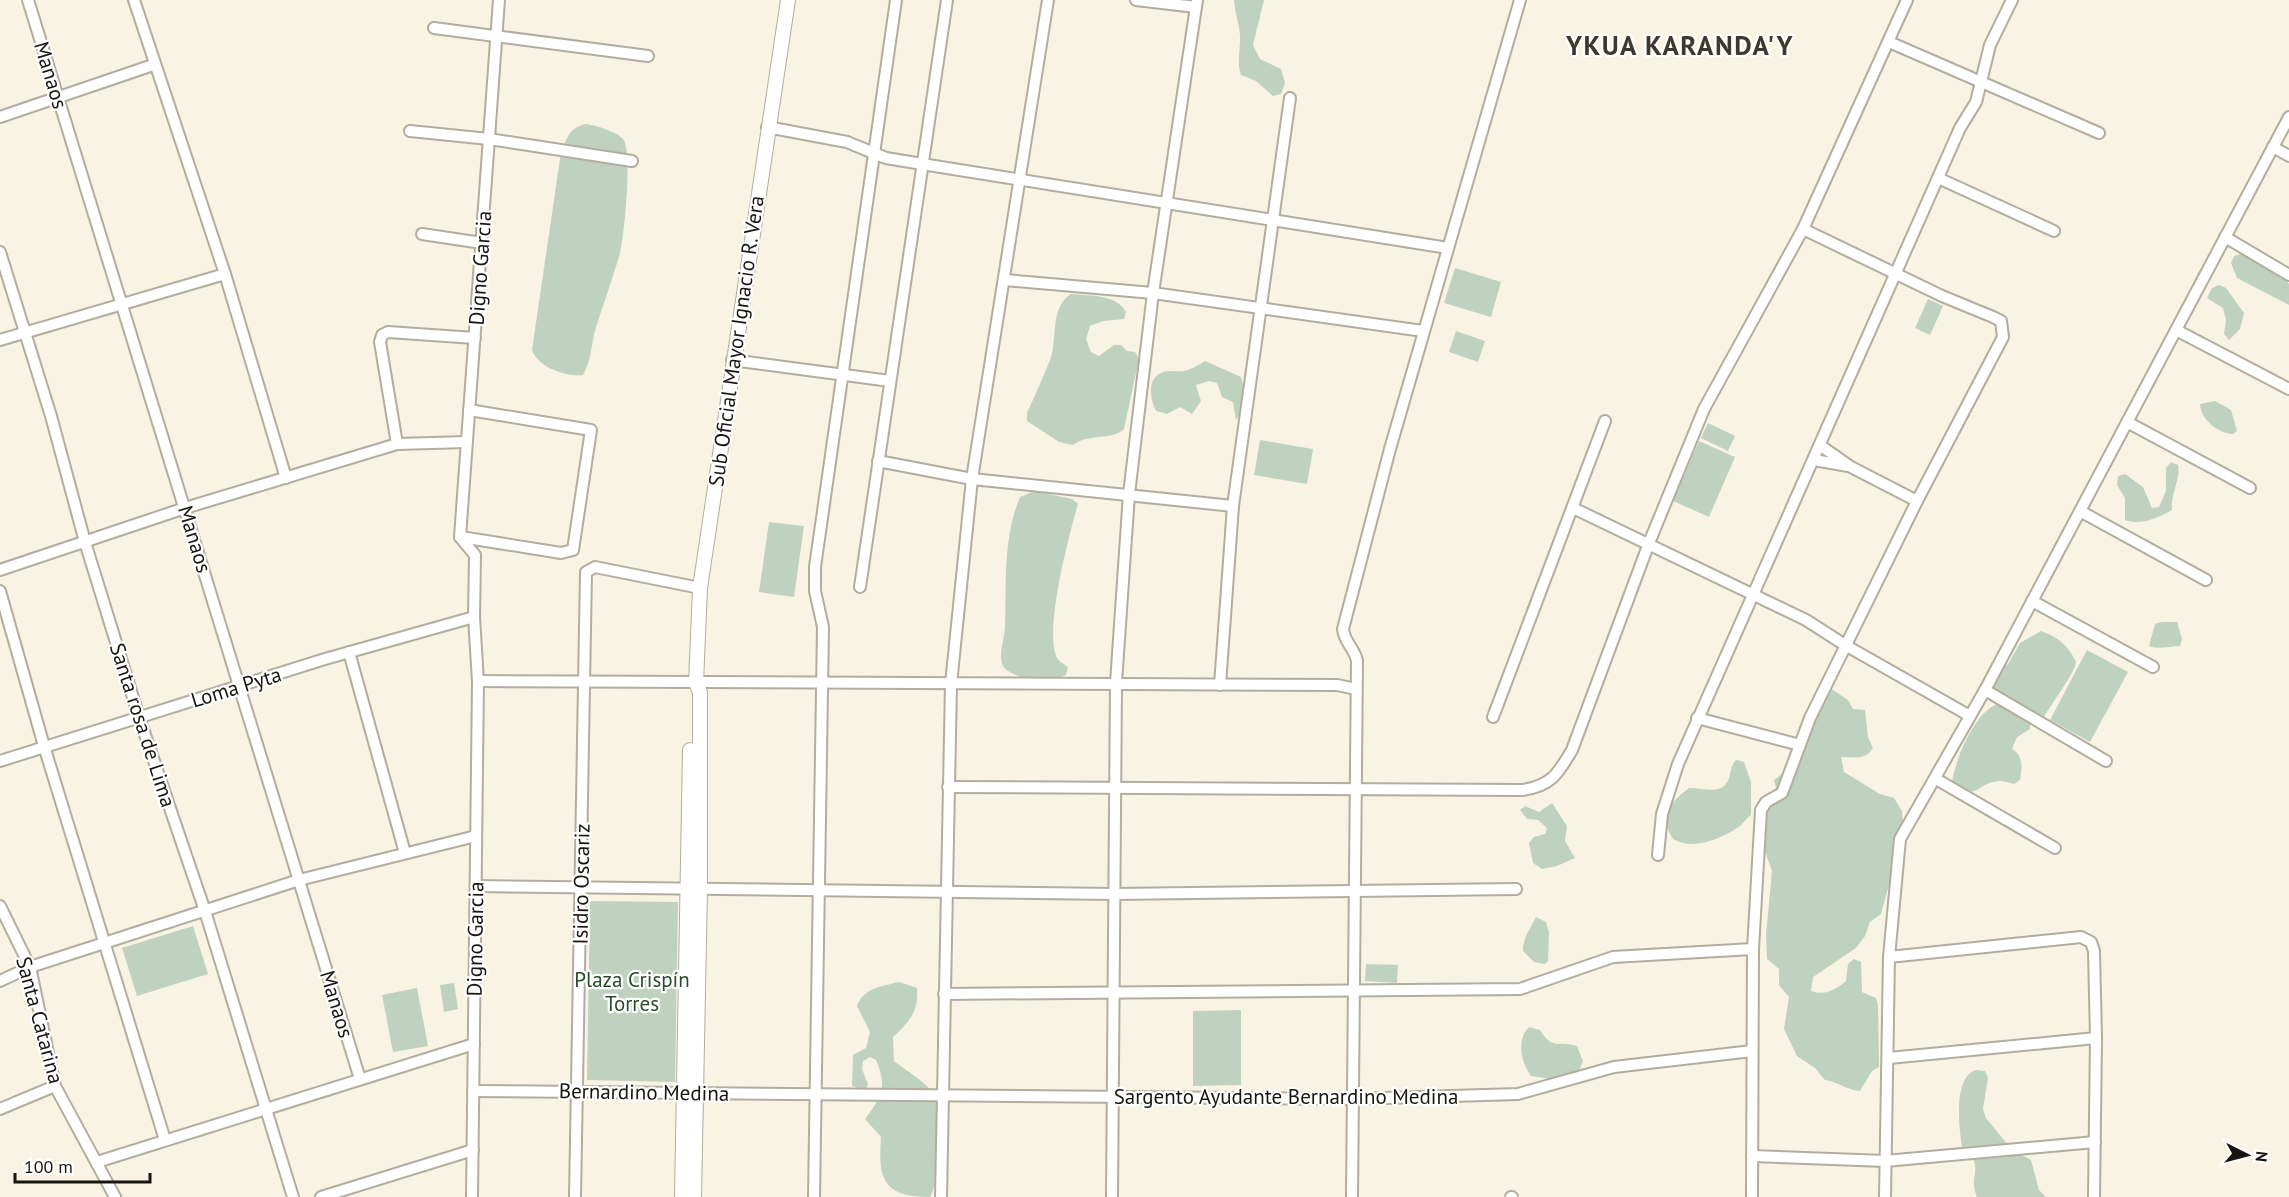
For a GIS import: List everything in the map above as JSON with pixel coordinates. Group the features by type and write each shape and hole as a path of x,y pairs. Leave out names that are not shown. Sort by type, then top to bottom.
{"street":[{"name":"Manaos","path":"28,0 360,1079"},
{"path":"134,0 153,65 225,274 286,478"},
{"name":"Digno Garcia","path":"472,1197 478,681 474,617 475,555 460,537 499,0"},
{"name":"Sub Oficial Mayor Ignacio R. Vera","path":"690,1092 700,692 696,683 700,588 732,360 788,0"},
{"path":"814,1197 823,627 815,591 815,567 896,0"},
{"path":"860,587 947,0"},
{"path":"941,1197 945,892 951,684 972,479 1048,0"},
{"path":"1112,1197 1116,683 1129,494 1153,293 1197,4 1137,0"},
{"path":"1352,1197 1357,791 1356,655 1343,637 1343,629 1423,331 1520,0"},
{"path":"948,787 1357,791 1522,790 1540,787 1554,778 1572,750 1649,543 1704,409 1803,229 1907,0"},
{"path":"1658,855 1662,814 1678,764 1697,718 1821,446 1960,128 1976,102 1990,45 2012,0"},
{"path":"434,28 648,56"},
{"path":"1889,42 2099,133"},
{"path":"0,117 153,65"},
{"path":"1220,685 1233,506 1290,98"},
{"path":"1885,1197 1889,957 1900,838 1936,779 1985,690 2289,117"},
{"path":"768,127 847,142 886,158 922,165 1166,204 1273,218 1448,248"},
{"path":"410,131 632,161"},
{"path":"2273,147 2289,156"},
{"path":"1938,178 2054,231"},
{"path":"1752,1197 1753,949 1761,810 1766,802 1782,793 1810,718 2004,329 2001,321 1993,317 1803,229"},
{"path":"422,234 482,243"},
{"path":"2225,237 2289,275"},
{"name":"Santa rosa de Lima","path":"0,252 51,416 139,717 205,911 292,1197"},
{"path":"0,340 225,274"},
{"path":"1005,280 1153,293 1423,331"},
{"path":"2176,330 2289,389"},
{"path":"397,444 380,342 382,336 388,332 475,338"},
{"path":"732,360 890,381"},
{"path":"460,537 561,554 573,550 591,430 469,410"},
{"path":"1493,717 1605,420"},
{"path":"2127,422 2250,488"},
{"path":"0,570 185,508 397,444 467,442"},
{"path":"1821,446 1851,467 1917,501"},
{"path":"1814,460 1851,467"},
{"path":"878,461 972,479 1233,506"},
{"path":"1573,508 1806,620 1845,645 1970,716"},
{"path":"2080,511 2206,580"},
{"name":"Isidro Oscariz","path":"575,1197 586,572 588,568 596,567 700,588"},
{"path":"0,591 44,746 165,1140"},
{"path":"2032,601 2153,667"},
{"name":"Loma Pyta","path":"0,761 349,652 474,617"},
{"path":"349,652 405,853"},
{"path":"478,681 1337,685 1356,689"},
{"path":"1985,690 2106,761"},
{"path":"1697,718 1800,745"},
{"path":"1936,779 2055,848"},
{"path":"0,981 30,967 104,945 299,880 476,836"},
{"path":"476,886 1115,894 1516,889"},
{"name":"Santa Catarina","path":"0,906 30,967 55,1086 114,1197"},
{"path":"1889,957 2082,937 2091,942 2094,951 2096,1038 2094,1197"},
{"path":"944,994 1520,989 1613,957 1753,949"},
{"path":"1889,1058 2096,1038"},
{"path":"97,1162 474,1044"},
{"name":"Sargento Ayudante Bernardino Medina","path":"815,1096 1352,1099 1518,1094 1614,1067 1752,1051"},
{"path":"0,1110 55,1086"},
{"name":"Bernardino Medina","path":"473,1091 690,1092 815,1096"},
{"path":"682,1197 690,1092"},
{"path":"690,1092 694,1197"},
{"path":"1752,1156 1885,1161 2095,1142"},
{"path":"321,1197 473,1150"}],"green space":[{"path":"1234,0 1264,0 1253,45 1260,59 1281,69 1285,83 1281,94 1273,96 1256,81 1241,75 1240,35"},
{"path":"586,124 606,129 623,139 626,146 628,176 620,253 596,327 588,363 583,375 576,375 553,370 540,361 532,350 560,159 571,132"},
{"path":"2241,254 2275,266 2289,284 2289,305 2237,278 2231,263 2234,256"},
{"path":"1455,268 1501,282 1491,317 1444,303"},
{"path":"2219,285 2226,288 2244,313 2240,329 2229,340 2224,334 2226,320 2223,308 2207,298 2212,288"},
{"path":"1071,294 1109,299 1122,306 1126,312 1124,319 1103,321 1090,326 1086,339 1091,352 1099,356 1114,345 1121,345 1127,351 1135,352 1139,359 1124,429 1113,435 1086,439 1073,445 1059,442 1027,421 1027,413 1050,360 1057,315 1064,300"},
{"path":"1928,299 1943,306 1930,335 1915,328"},
{"path":"1456,331 1485,341 1478,362 1449,352"},
{"path":"1205,361 1241,377 1243,399 1236,420 1233,402 1222,397 1217,383 1209,381 1196,385 1201,401 1192,414 1180,407 1167,414 1156,411 1151,386 1156,376 1169,371 1188,370"},
{"path":"2215,401 2231,410 2237,431 2233,434 2211,425 2203,415 2200,404"},
{"path":"1708,423 1735,436 1728,451 1701,438"},
{"path":"1260,440 1313,449 1307,484 1254,475"},
{"path":"1699,441 1735,457 1709,517 1673,501"},
{"path":"2171,462 2178,465 2179,470 2172,510 2143,522 2125,520 2125,498 2117,485 2118,476 2125,474 2143,487 2152,508 2159,507 2166,491 2166,468"},
{"path":"1035,491 1072,499 1078,504 1060,580 1054,624 1053,642 1056,656 1068,667 1066,675 1040,682 1021,678 1008,671 1003,666 1001,657 1005,629 1006,562 1010,530 1020,497"},
{"path":"769,522 804,526 794,597 759,592"},
{"path":"2177,622 2182,639 2180,646 2160,648 2149,646 2155,624"},
{"path":"2041,631 2062,642 2076,662 2044,717 2015,708 2030,722 2030,729 2017,737 2012,749 2019,755 2022,767 2020,780 2014,784 2002,781 1992,782 1972,791 1961,789 1952,783 1957,762 1974,726 1990,708 1999,703 1993,688 1997,674 2008,664 2020,643"},
{"path":"2087,650 2128,672 2090,742 2050,720"},
{"path":"1830,688 1848,700 1853,709 1865,710 1868,737 1873,748 1863,757 1841,757 1844,772 1880,794 1894,798 1902,811 1903,826 1894,838 1891,877 1881,914 1870,922 1865,936 1856,948 1813,977 1811,991 1821,993 1834,989 1846,981 1848,964 1854,959 1861,962 1862,992 1876,998 1879,1067 1872,1071 1860,1091 1825,1080 1815,1068 1797,1056 1784,1029 1789,997 1779,985 1779,969 1767,959 1766,935 1772,871 1764,849 1764,809 1776,788 1774,780 1795,764"},
{"path":"1736,760 1744,762 1751,782 1751,815 1739,827 1706,842 1689,844 1673,839 1667,824 1672,804 1689,788 1712,790 1722,787 1726,784"},
{"path":"1552,803 1567,826 1565,841 1575,858 1557,866 1542,869 1533,863 1529,843 1534,837 1545,834 1547,828 1538,820 1527,819 1520,810 1525,806 1539,812"},
{"name":"Plaza Crispín Torres","path":"590,901 678,902 675,1082 587,1080"},
{"path":"1536,917 1546,922 1549,933 1548,961 1545,964 1534,962 1523,951 1525,938"},
{"path":"193,926 208,974 137,996 122,948"},
{"path":"1366,964 1398,965 1397,983 1365,981"},
{"path":"899,982 917,988 917,996 912,1016 893,1037 894,1061 930,1089 936,1101 938,1113 938,1162 930,1197 902,1193 893,1189 886,1182 881,1164 881,1137 865,1119 881,1092 882,1078 876,1060 870,1057 863,1061 862,1069 868,1084 865,1091 852,1086 853,1055 866,1048 870,1032 857,1006 864,995 869,992"},
{"path":"454,983 458,1009 444,1012 440,985"},
{"path":"417,988 428,1046 393,1052 382,995"},
{"path":"1241,1010 1241,1085 1193,1086 1193,1011"},
{"path":"1529,1027 1540,1030 1552,1043 1577,1046 1583,1061 1577,1076 1563,1081 1531,1076 1521,1051 1522,1038"},
{"path":"1976,1070 1985,1071 1988,1078 1983,1109 1986,1118 2012,1150 2031,1160 2039,1190 2046,1197 1977,1197 1974,1183 1975,1166 1969,1154 1962,1147 1959,1116 1964,1082 1969,1074"}],"district":[{"name":"YKUA KARANDA'Y","path":"1680,45"}]}
